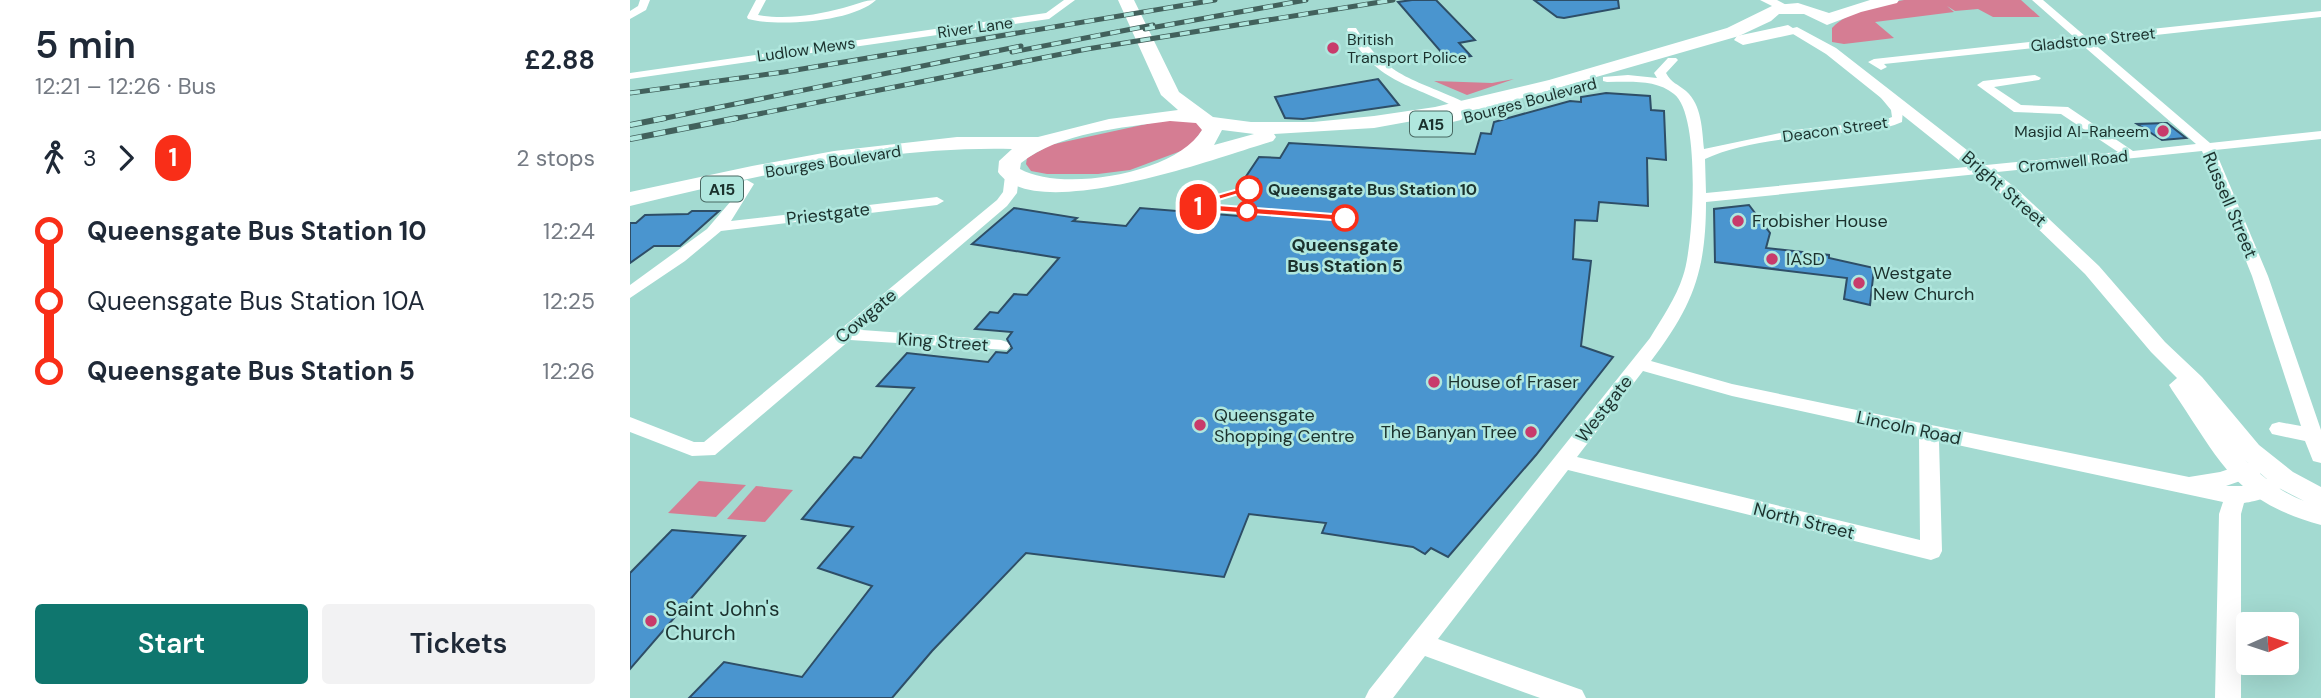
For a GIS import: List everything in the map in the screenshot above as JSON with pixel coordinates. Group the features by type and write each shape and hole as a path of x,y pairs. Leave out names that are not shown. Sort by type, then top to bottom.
{"main road":[{"path":"1125,0 1168,86 1213,129 1206,145 1185,160"},
{"name":"A15","path":"1765,8 1803,9 1856,0"},
{"name":"A15","path":"1793,30 1824,25 1856,8 1891,0"},
{"path":"1765,8 1773,25 1793,30"},
{"name":"Bourges Boulevard","path":"1127,122 1170,115 1241,128 1278,128 1350,124 1464,107 1721,36 1765,8"},
{"name":"A15","path":"1803,9 1819,14 1824,25"},
{"name":"Bourges Boulevard","path":"630,209 747,184 964,152 980,154 1010,171 1021,181 1118,181 1258,138 1363,133 1448,121 1793,30"},
{"path":"1010,171 1017,154 1038,143 1127,122 1154,111 1165,104 1168,86"},
{"name":"Bourges Boulevard","path":"630,199 842,158 960,143 1038,143"}],"street":[{"path":"630,16 642,8 645,0"},
{"path":"761,0 752,17 770,21 850,11 865,7 871,0"},
{"name":"River Lane","path":"901,36 1049,16 1070,0"},
{"name":"Russell Street","path":"2037,0 2207,147 2259,276 2320,456"},
{"name":"Gladstone Street","path":"1881,67 1874,62 2321,14"},
{"name":"Bright Street","path":"1824,25 1832,51"},
{"path":"1352,30 1366,55 1383,71 1464,107 1457,117 1448,121"},
{"name":"Bright Street","path":"1793,30 1832,51 1985,171 2083,261 2158,347 2194,382 2275,472"},
{"name":"Ludlow Mews","path":"630,76 901,36"},
{"path":"1665,83 1660,73 1672,60"},
{"path":"1607,79 1630,78 1665,83"},
{"path":"2035,78 1983,85 2018,109 2064,110 2130,155"},
{"name":"Westgate","path":"1378,698 1657,341 1680,302 1692,274 1696,256 1699,158 1687,98 1665,83"},
{"path":"1412,116 1425,110 1430,103 1427,94 1421,89"},
{"name":"Deacon Street","path":"1699,158 1713,150 1794,134 1884,125 1898,119 1897,109 1882,92"},
{"name":"Deacon Street","path":"1695,131 1739,144"},
{"name":"Cromwell Road","path":"1699,198 1711,199 2321,135"},
{"name":"Cowgate","path":"630,424 692,449 708,450 1002,203 1010,192 1010,171"},
{"name":"Priestgate","path":"630,293 718,228 737,205 747,184"},
{"name":"Priestgate","path":"718,228 937,201"},
{"name":"King Street","path":"843,334 1001,346"},
{"name":"Bright Street","path":"2158,347 2171,372 2241,474 2262,492"},
{"name":"Lincoln Road","path":"1639,364 1732,390 2235,497 2262,492 2275,472"},
{"path":"2279,429 2313,436"},
{"name":"North Street","path":"1563,461 1931,551 1929,433"},
{"path":"2275,472 2321,498"},
{"name":"Lincoln Road","path":"2182,484 2208,482 2241,474 2275,472"},
{"path":"2262,492 2294,508 2321,515"},
{"path":"2228,698 2231,514 2235,497"},
{"path":"1421,644 1573,698"}],"shaded area":[{"path":"1904,0 2021,0 2040,17 1993,17 1978,9 1955,11 1947,6 1954,12 1875,22 1894,38 1844,44 1832,42 1832,28 1848,16"},
{"path":"1514,79 1467,95 1434,81 1492,83"},
{"path":"1165,120 1197,121 1203,129 1189,148 1130,170 1098,174 1047,174 1031,171 1026,164 1027,158 1050,145"},
{"path":"699,481 746,485 716,517 668,513"},
{"path":"756,486 793,490 765,522 727,519"}],"building":[{"path":"1436,0 1475,40 1459,43 1471,56 1448,60 1398,2"},
{"path":"1534,0 1618,0 1619,8 1564,18 1557,17"},
{"path":"1378,79 1399,105 1303,119 1285,118 1275,97"},
{"name":"Queensgate Shopping Centre","path":"1606,93 1650,96 1651,110 1664,111 1666,160 1647,158 1648,206 1599,202 1597,221 1575,220 1573,259 1591,261 1581,346 1613,357 1536,455 1448,557 1431,548 1425,554 1413,547 1322,533 1326,523 1249,514 1224,577 1026,553 932,651 892,698 689,698 724,662 802,677 872,586 818,568 853,527 802,519 854,457 861,458 914,388 877,386 907,353 988,362 996,352 1007,353 1012,348 1007,339 1012,332 975,329 990,312 998,313 1014,294 1027,295 1059,258 972,244 1014,208 1077,218 1073,221 1126,226 1140,208 1239,216 1257,179 1245,178 1259,157 1280,158 1289,143 1475,154 1481,133 1491,134 1494,122 1570,101 1581,102 1581,97"},
{"name":"Masjid Al-Raheem","path":"2167,123 2186,138 2162,140 2137,124"},
{"path":"1749,205 1770,233 1766,248 1829,255 1829,258 1874,268 1870,305 1844,299 1847,278 1715,262 1714,209"},
{"path":"692,211 719,211 680,246 654,246 630,263 630,223 636,223 645,215 688,214"},
{"name":"Saint John's Church","path":"672,530 745,536 630,669 630,573"}],"railway":[{"path":"630,93 784,72 1215,0"},
{"path":"1145,29 1306,0"},
{"path":"728,120 1087,49 1393,0"},
{"path":"1012,52 1153,25"},
{"path":"656,120 1021,46"},
{"path":"630,125 665,118"},
{"path":"630,139 737,118"}],"bus line":[{"name":"1","path":"1249,189 1185,206 1345,218"}],"place":[{"name":"British Transport Police","path":"1333,48"},
{"name":"Masjid Al-Raheem","path":"2163,131"},
{"name":"Queensgate Bus Station 10","path":"1249,189"},
{"name":"Queensgate Bus Station 5","path":"1345,218"},
{"name":"Frobisher House","path":"1738,221"},
{"name":"IASD","path":"1772,259"},
{"name":"Westgate New Church","path":"1859,283"},
{"name":"House of Fraser","path":"1434,382"},
{"name":"Queensgate Shopping Centre","path":"1200,425"},
{"name":"The Banyan Tree","path":"1531,432"},
{"name":"Saint John's Church","path":"651,621"}]}
